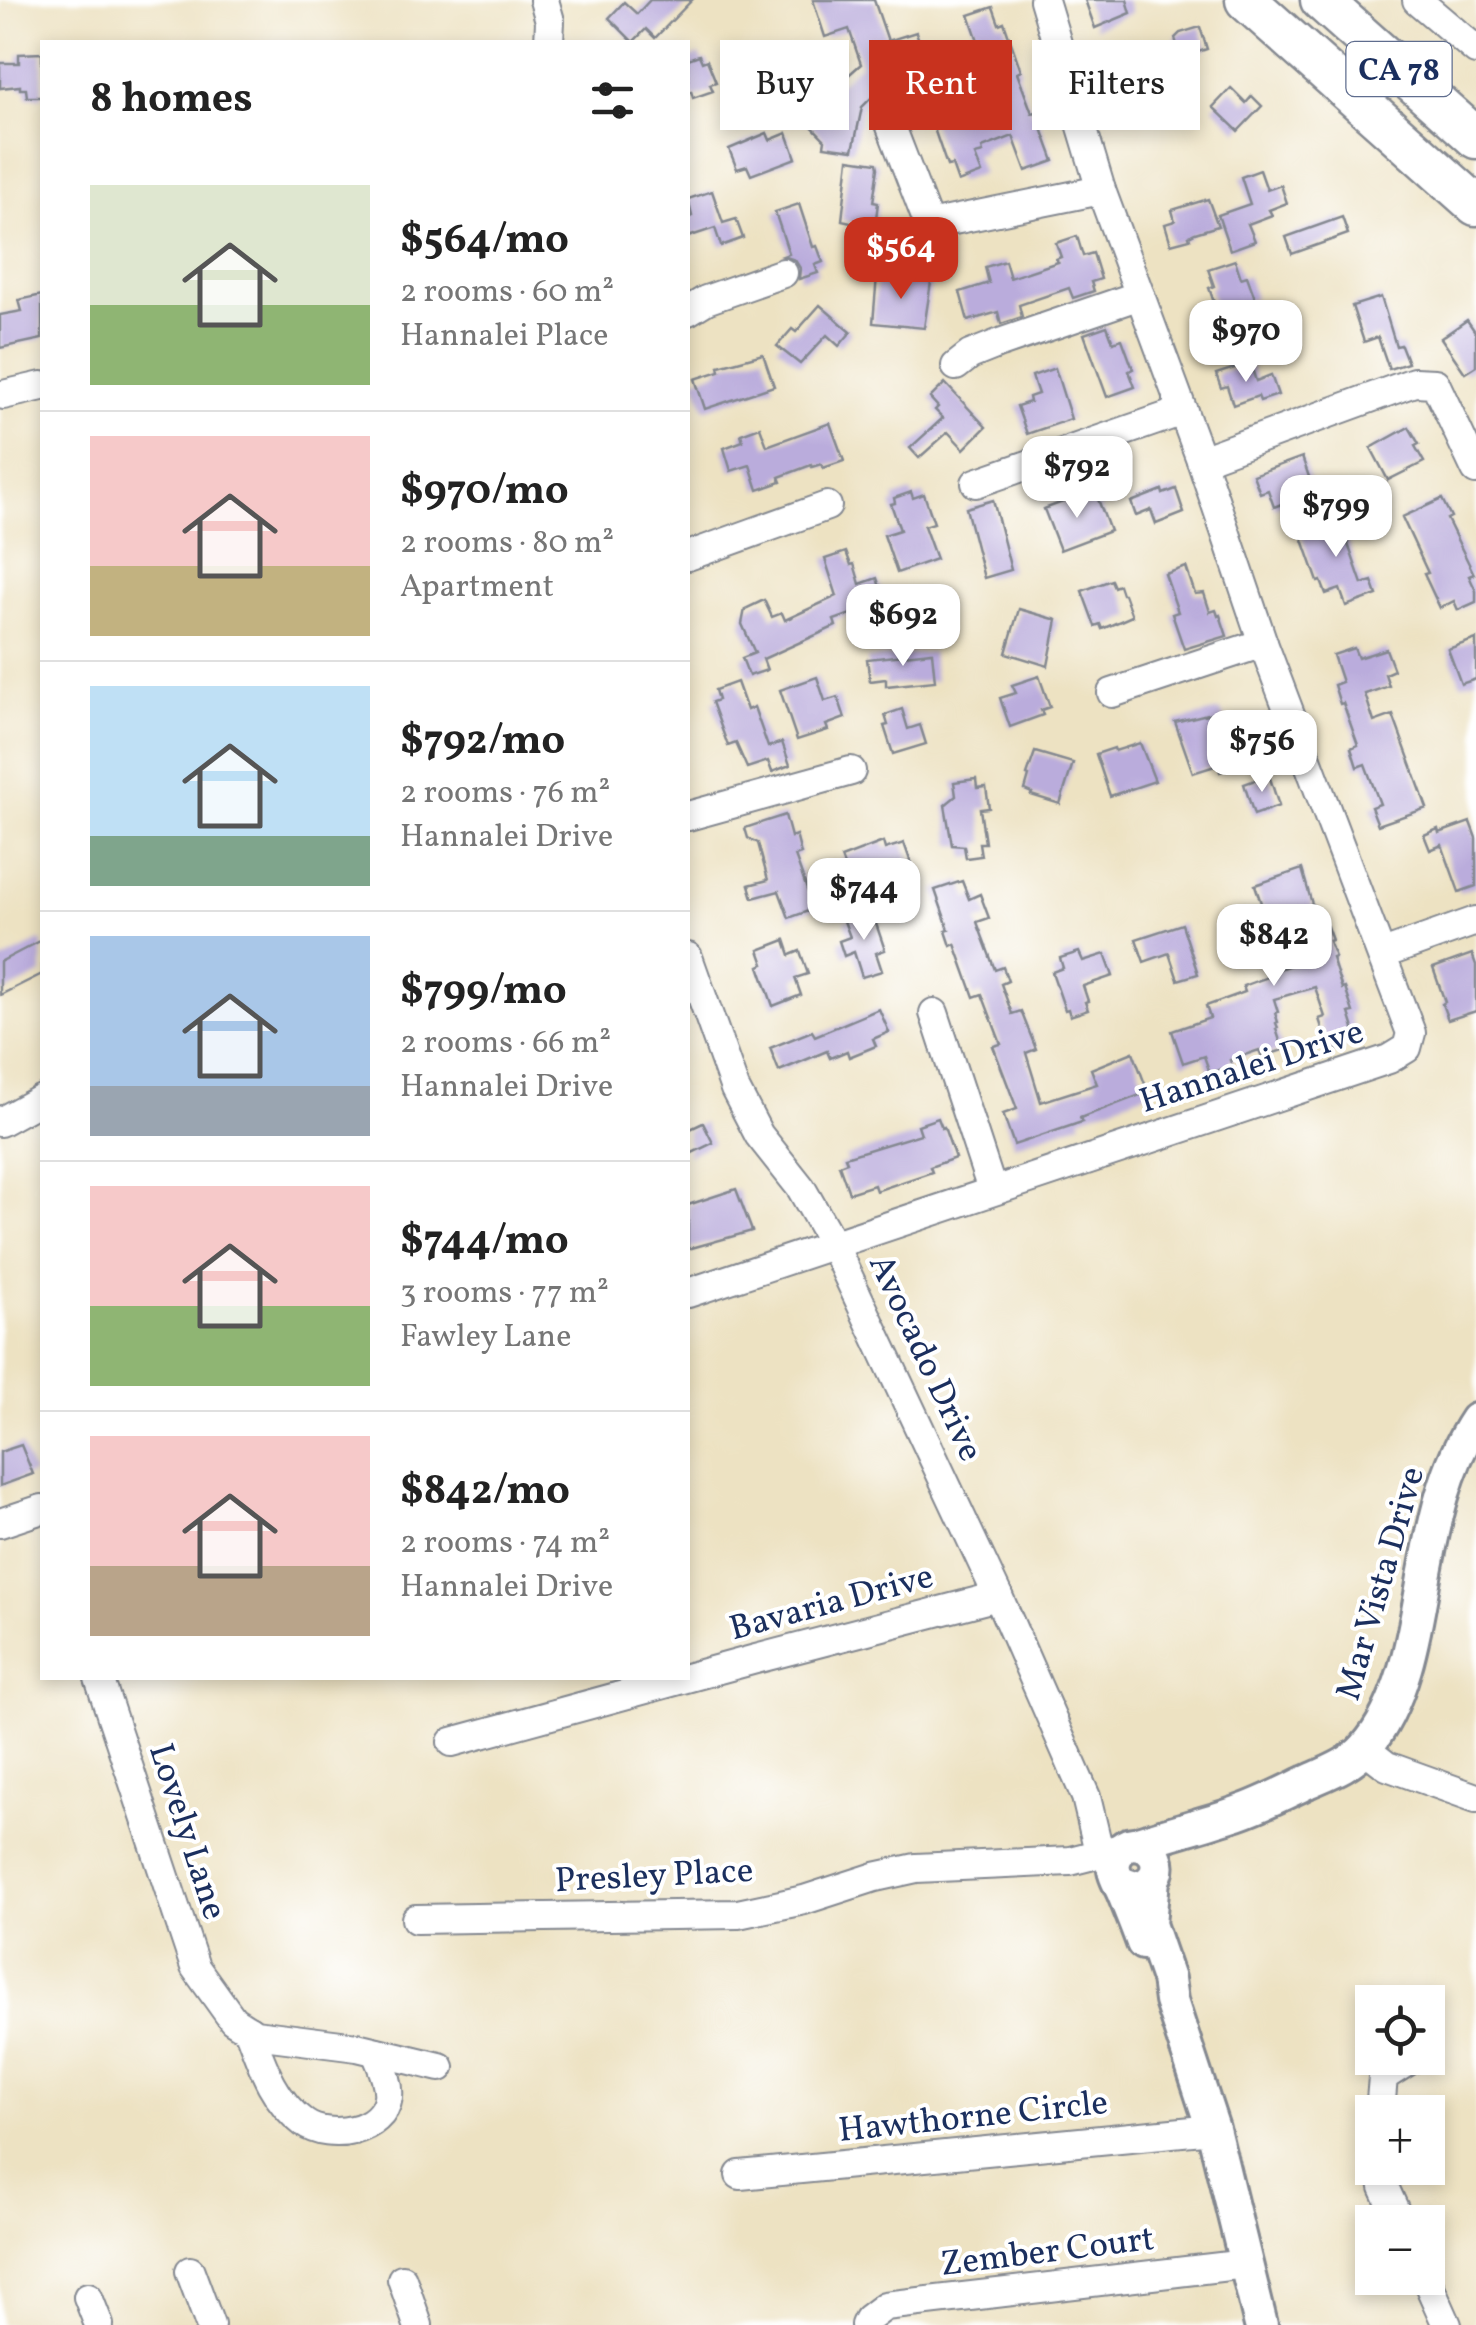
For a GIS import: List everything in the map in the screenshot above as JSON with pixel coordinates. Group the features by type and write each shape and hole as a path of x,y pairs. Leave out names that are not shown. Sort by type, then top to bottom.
{"highway":[{"name":"CA 78","path":"1246,0 1476,205"},
{"name":"CA 78","path":"1322,0 1476,138"}],"main road":[{"name":"Mar Vista Drive","path":"1119,1859 1331,1772 1365,1749 1396,1695 1417,1620 1443,1492 1459,1449 1476,1420"},
{"name":"Mar Vista Drive","path":"1154,1876 1180,1850 1241,1812"},
{"path":"1119,1859 1124,1885 1145,1886 1154,1876"},
{"path":"1119,1859 1159,1984 1171,2001"},
{"path":"1154,1876 1149,1924 1213,2129 1260,2325"}],"street":[{"name":"Hannalei Drive","path":"690,1292 1346,1074 1398,1054 1406,1048 1412,1032 1263,642 1202,460 1101,190 1044,0"},
{"path":"1427,3 1472,38"},
{"path":"892,130 929,225 1101,190"},
{"path":"690,310 706,300 783,273"},
{"path":"956,366 970,354 1140,295"},
{"path":"1202,460 1414,382 1435,383 1476,470"},
{"path":"3,395 40,386"},
{"path":"976,483 1183,411"},
{"path":"690,555 827,506"},
{"path":"1112,692 1263,642"},
{"path":"690,815 851,770"},
{"path":"1383,954 1476,921"},
{"name":"Avocado Drive","path":"690,963 735,1089 759,1135 801,1188 833,1244 998,1596 1086,1798 1117,1840 1119,1859"},
{"path":"934,1013 992,1190"},
{"path":"0,1122 40,1100"},
{"path":"0,1523 40,1509"},
{"name":"Bavaria Drive","path":"690,1677 998,1596"},
{"name":"Lovely Lane","path":"100,1680 195,1967 219,2004 248,2030"},
{"name":"Bavaria Drive","path":"452,1742 679,1680"},
{"path":"1365,1749 1387,1766 1476,1798"},
{"name":"Presley Place","path":"416,1918 738,1914 916,1868 1070,1860 1095,1866 1119,1859"},
{"path":"248,2030 440,2067"},
{"path":"248,2030 270,2084 283,2104 307,2126 329,2133 350,2131 382,2112 387,2083 376,2052"},
{"name":"Hawthorne Circle","path":"740,2175 1213,2129"},
{"name":"Zember Court","path":"865,2325 868,2318 886,2306 1246,2264"},
{"path":"190,2271 210,2325"},
{"path":"402,2279 418,2325"},
{"path":"1434,2295 1448,2325"},
{"path":"88,2297 99,2325"}],"building":[{"path":"650,0 692,0 655,38 646,29 631,40 609,18 624,2 637,14"},
{"path":"813,0 874,0 888,40 869,40 869,100 862,107 853,150 824,146 825,140 815,130 849,130 849,75 861,64 849,29 825,37"},
{"path":"1085,0 1127,0 1131,13 1095,28"},
{"path":"993,7 1010,40 978,40 969,15"},
{"path":"1200,27 1207,49 1200,51 1200,40 1176,40 1180,33"},
{"path":"916,32 919,40 891,40"},
{"path":"1012,45 1021,71 1017,73 1032,113 1032,130 1043,130 1054,161 1026,171 1013,136 982,148 983,153 975,155 982,173 958,182 952,165 947,166 935,130 1012,130"},
{"path":"40,53 40,97 27,97 26,89 20,86 0,88 0,63 19,63 19,54"},
{"path":"699,55 702,62 707,60 716,82 710,84 713,91 693,98 690,58"},
{"path":"1231,88 1246,103 1252,96 1262,106 1238,131 1213,107"},
{"path":"767,133 770,140 787,133 796,158 751,175 747,166 737,169 729,149"},
{"path":"849,159 877,163 878,168 873,202 878,203 875,226 881,246 860,252 851,222 842,220"},
{"path":"1260,170 1267,190 1281,185 1287,203 1269,210 1272,215 1248,224 1255,241 1230,250 1218,215 1250,204 1241,177"},
{"path":"712,191 723,223 736,219 743,238 721,246 715,228 690,236 690,198"},
{"path":"1208,199 1218,226 1171,244 1165,224 1175,221 1172,210"},
{"path":"799,204 813,247 817,246 823,262 815,265 818,273 799,279 800,268 795,260 783,256 789,254 775,212"},
{"path":"1342,217 1348,234 1292,254 1286,237"},
{"path":"1077,236 1083,256 1093,253 1101,279 1091,282 1094,291 1073,298 1069,288 1019,305 1022,317 1001,324 998,312 968,321 960,292 989,283 985,267 1005,261 1010,278 1058,262 1056,259 1061,257 1056,243"},
{"path":"1235,260 1241,278 1247,276 1255,298 1245,302 1252,321 1210,337 1203,316 1217,311 1209,288 1214,286 1208,269"},
{"path":"877,276 931,282 924,328 873,323"},
{"path":"40,295 40,339 0,348 0,315 22,311 19,300"},
{"path":"1381,297 1396,346 1401,345 1408,363 1389,369 1378,337 1364,342 1352,306"},
{"path":"820,305 851,332 839,346 827,335 800,364 777,346"},
{"path":"1467,320 1476,333 1476,366 1465,373 1441,338"},
{"path":"1107,326 1113,342 1122,339 1135,387 1107,397 1084,334"},
{"path":"763,354 774,386 705,409 695,379 720,371 719,366"},
{"path":"1250,363 1256,381 1271,375 1278,395 1260,401 1258,396 1233,405 1227,386 1221,388 1216,374"},
{"path":"1055,368 1071,419 1027,434 1017,406 1038,394 1032,376"},
{"path":"945,383 986,427 964,449 948,432 919,458 910,448 943,418 930,398"},
{"path":"830,423 844,461 823,468 821,464 811,465 758,490 750,465 731,471 724,448 743,441 741,434 760,427 767,446"},
{"path":"1409,427 1424,462 1388,480 1371,448"},
{"path":"1302,457 1314,491 1274,507 1268,490 1260,493 1253,475"},
{"path":"1176,489 1184,513 1156,524 1151,510 1136,516 1131,502"},
{"path":"911,492 913,498 924,494 934,523 924,526 936,559 897,573 884,535 900,530 891,504 895,503 894,498"},
{"path":"1096,494 1110,531 1060,550 1044,509"},
{"path":"1442,499 1451,517 1447,519 1474,574 1469,576 1476,602 1458,610 1454,601 1440,608 1402,517"},
{"path":"993,500 1011,570 984,578 966,508"},
{"path":"1328,508 1346,517 1342,527 1362,584 1372,581 1377,595 1346,606 1340,589 1326,594 1321,581 1318,582 1301,534 1318,529"},
{"path":"846,552 860,584 877,578 885,602 834,620 836,626 763,659 767,670 749,676 742,658 755,653 742,624 745,609 764,600 772,617 782,613 785,620 837,596 825,559"},
{"path":"1186,567 1195,594 1204,593 1210,612 1216,610 1220,615 1227,636 1184,649 1172,614 1178,612 1165,574"},
{"path":"1111,580 1114,587 1119,585 1132,616 1102,629 1100,624 1095,626 1082,591"},
{"path":"1019,609 1057,620 1048,666 1006,653"},
{"path":"1476,639 1476,679 1461,684 1448,649"},
{"path":"1354,648 1358,658 1386,649 1394,670 1385,674 1389,686 1365,694 1374,722 1393,715 1427,808 1378,825 1371,807 1380,804 1365,764 1357,767 1351,748 1358,745 1334,685 1342,682 1333,655"},
{"path":"932,652 935,681 886,686 886,679 870,681 867,659"},
{"path":"1039,676 1050,707 1041,710 1043,715 1010,727 1000,698 1016,693 1012,685"},
{"path":"817,677 825,701 838,697 845,718 826,725 828,730 797,740 780,690"},
{"path":"737,682 747,710 754,707 768,747 782,742 790,765 772,772 768,761 747,768 736,743 728,746 712,702 718,700 715,690"},
{"path":"902,709 908,729 920,725 926,744 893,754 884,726 888,725 885,715"},
{"path":"1219,711 1237,766 1220,772 1218,765 1193,773 1175,722"},
{"path":"1140,743 1155,781 1110,796 1096,754"},
{"path":"1035,752 1073,763 1060,804 1025,790"},
{"path":"1269,775 1279,806 1254,815 1244,784"},
{"path":"976,779 977,788 986,787 989,808 980,809 985,843 979,843 981,856 966,858 964,846 952,845 945,805 956,796 954,782"},
{"path":"785,815 791,837 796,835 801,854 795,856 814,909 789,918 779,891 753,898 749,885 768,880 758,843 748,838 745,828"},
{"path":"1470,822 1476,838 1476,886 1459,892 1442,845 1430,850 1424,835"},
{"path":"883,842 885,849 904,843 911,863 851,884 841,858"},
{"path":"1302,869 1316,918 1323,916 1332,940 1332,958 1353,1012 1349,1013 1355,1032 1345,1036 1348,1046 1330,1052 1319,1019 1325,1017 1315,987 1274,999 1278,1012 1276,1029 1283,1050 1262,1057 1259,1050 1230,1060 1232,1066 1210,1073 1204,1056 1183,1063 1172,1031 1210,1018 1206,1006 1245,992 1243,986 1294,964 1290,952 1301,948 1289,913 1267,921 1255,885"},
{"path":"962,881 969,899 980,894 989,918 977,922 995,970 1003,967 1008,981 1001,984 1012,1014 1021,1011 1036,1049 1026,1053 1041,1102 1097,1084 1091,1069 1133,1052 1148,1092 1080,1118 1082,1122 1014,1145 1003,1114 1017,1109 993,1046 1001,1044 982,994 974,997 955,944 951,946 935,890"},
{"path":"872,912 885,950 876,953 882,971 862,977 854,952 844,956 839,941 850,937 844,921"},
{"path":"1182,924 1198,974 1178,980 1169,953 1144,962 1136,939"},
{"path":"785,940 790,955 800,951 808,974 795,978 801,995 773,1006 759,966 764,964 759,950"},
{"path":"40,941 40,975 0,995 0,962"},
{"path":"1079,952 1083,961 1105,954 1113,976 1083,986 1088,1010 1070,1016 1052,972 1063,968 1060,958"},
{"path":"1472,954 1476,965 1476,1011 1448,1020 1433,968"},
{"path":"879,1009 889,1032 873,1039 876,1046 849,1057 847,1051 830,1058 827,1051 779,1071 770,1048 812,1031 815,1036"},
{"path":"938,1118 955,1158 930,1167 932,1172 876,1191 874,1185 849,1193 839,1165 847,1162 845,1157 921,1134 918,1125"},
{"path":"703,1123 713,1143 690,1154 690,1129"},
{"path":"736,1189 752,1231 690,1248 690,1204"},
{"path":"21,1445 33,1474 0,1486 0,1452"}]}
